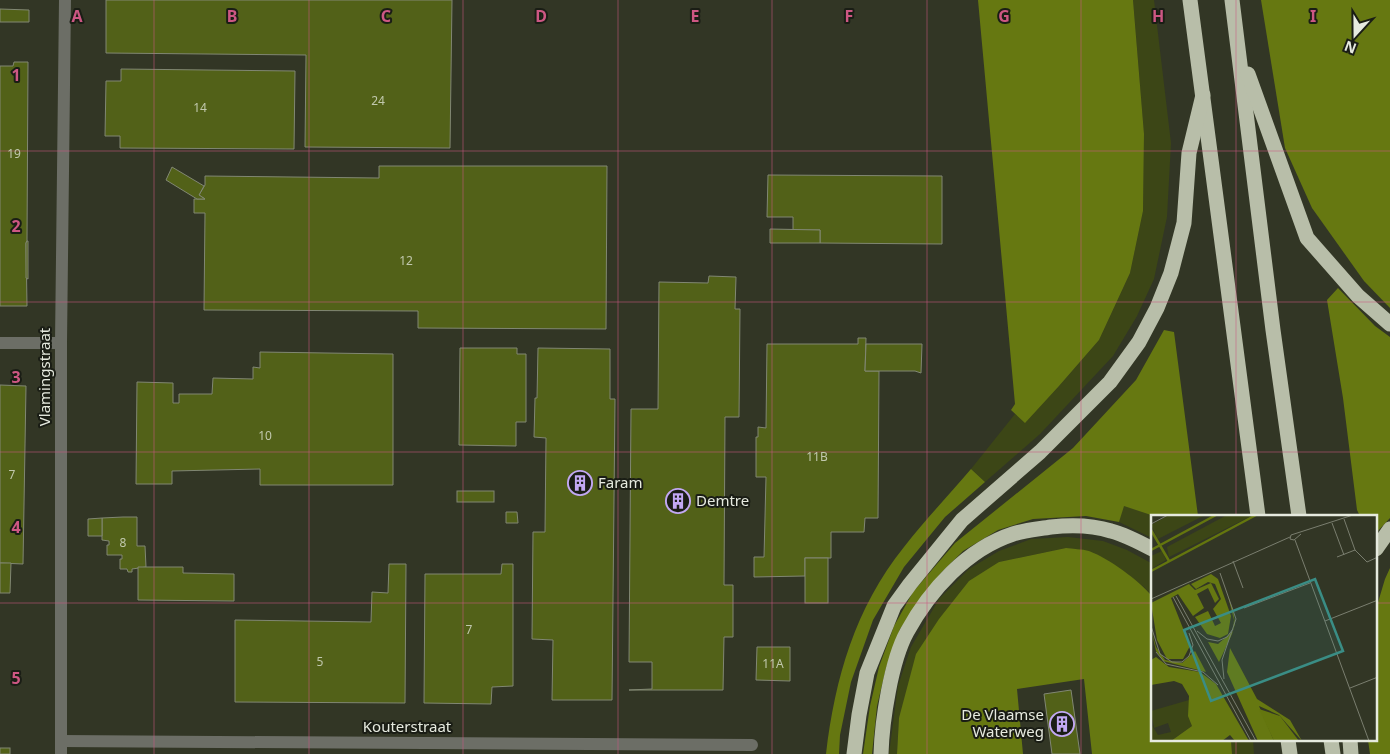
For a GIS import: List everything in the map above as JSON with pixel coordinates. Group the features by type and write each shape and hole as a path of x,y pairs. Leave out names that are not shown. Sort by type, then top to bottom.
{"highway":[{"path":"1190,0 1258,515"},
{"path":"1232,0 1272,321 1299,515"},
{"path":"1239,50 1307,238 1358,296 1390,324"},
{"path":"854,754 867,673 894,606 962,520 1040,452 1110,382 1139,342 1157,308 1171,272 1184,223 1189,153 1203,94"},
{"path":"881,754 881,736 894,669 906,634 927,600 964,560 986,546 1014,534 1071,525 1109,530 1130,537 1151,548"},
{"path":"1378,546 1390,529"}],"street":[{"name":"Vlamingstraat","path":"61,754 61,343 65,0"},
{"path":"0,343 61,343"},
{"name":"Kouterstraat","path":"62,741 752,745"}],"green space":[{"path":"978,0 1133,0 1144,134 1143,211 1130,273 1099,340 1025,423 1011,410 1015,404"},
{"path":"1133,0 1154,0 1171,143 1167,217 1154,279 1137,316 1113,356 1040,434 985,482 971,469 1015,414 1025,422 1099,340 1130,273 1143,211 1144,134"},
{"path":"1261,0 1390,0 1390,308 1364,281 1312,208 1285,148"},
{"path":"1338,288 1375,326 1390,337 1390,518 1378,531 1378,515 1360,515 1357,510 1343,398 1327,300"},
{"path":"1164,330 1174,332 1198,515 1151,515 1124,506 1119,522 1086,516 1033,519 998,530 963,551 940,574 900,629 886,668 877,706 872,754 863,754 870,706 879,667 894,626 913,592 955,543 1073,448 1136,380"},
{"path":"971,469 985,482 945,517 904,567 873,620 851,682 840,735 839,754 826,754 835,698 842,671 860,619 872,594 904,547"},
{"path":"1123,505 1151,515 1151,538 1119,522"},
{"path":"1068,537 1103,541 1127,550 1151,563 1151,595 1144,587 1109,562 1088,551 1066,548 999,562 899,718 897,754 889,754 898,686 911,647 939,599 969,569 999,551 1031,539"},
{"path":"1066,548 1080,549 1106,559 1131,577 1151,595 1151,742 1231,742 1232,754 1092,754 1084,679 1017,689 1023,754 897,754 899,718 916,654 939,619 969,581 999,562"},
{"path":"1390,568 1390,754 1370,754 1368,742 1378,742 1378,602"},
{"path":"1231,742 1253,742 1254,754 1232,754"}],"building":[{"path":"106,0 452,0 450,148 305,147 306,55 106,53"},
{"path":"0,9 29,10 29,22 0,22"},
{"path":"14,62 28,62 27,306 0,306 0,66 13,66"},
{"path":"121,69 295,71 294,149 120,148 120,136 105,136 106,81 121,81"},
{"path":"379,166 607,166 606,329 418,328 418,311 204,310 205,213 194,213 194,199 205,199 199,195 205,185 205,176 379,178"},
{"path":"172,167 204,186 199,195 205,199 197,199 166,180"},
{"path":"768,175 942,176 942,244 820,243 820,230 793,230 793,217 767,217"},
{"path":"770,229 820,230 820,243 770,243"},
{"path":"28,241 28,279 26,278"},
{"name":"Demtre","path":"709,276 736,277 735,309 740,309 739,417 725,417 724,585 733,585 733,637 724,637 723,690 629,690 652,689 652,662 629,662 631,409 658,409 659,282 708,283"},
{"path":"858,338 866,338 865,371 879,371 878,518 865,518 864,532 831,532 831,558 805,558 805,576 754,577 754,557 764,557 766,477 756,477 756,437 758,437 758,427 766,428 767,344 858,344"},
{"path":"866,344 922,344 921,373 915,371 865,371"},
{"path":"460,348 517,348 517,354 526,354 526,422 516,422 516,446 459,445"},
{"name":"Faram","path":"538,348 610,349 610,399 615,399 612,700 552,700 553,640 532,639 533,532 545,532 546,438 534,437"},
{"path":"260,352 393,354 393,485 260,485 260,469 172,471 172,484 136,484 137,382 173,383 173,403 179,403 179,394 212,394 213,378 253,379 253,367 260,368"},
{"path":"0,385 26,386 23,564 0,563"},
{"path":"457,491 494,491 494,502 457,502"},
{"path":"506,512 517,512 518,523 506,523"},
{"path":"137,517 137,546 145,546 146,567 132,569 132,572 128,572 127,569 120,569 122,555 107,555 109,541 102,540 102,518"},
{"path":"102,518 102,536 88,536 88,519"},
{"path":"805,558 828,558 828,603 805,603"},
{"path":"0,563 11,563 10,593 0,593"},
{"path":"389,564 406,564 405,703 235,702 235,620 371,622 372,592 388,593"},
{"path":"502,564 513,564 513,686 492,687 491,704 424,703 425,574 501,574"},
{"path":"138,567 183,567 183,573 234,574 234,601 138,600"},
{"path":"757,647 790,647 790,681 756,680"},
{"name":"De Vlaamse Waterweg","path":"1071,690 1080,754 1052,754 1044,694"},
{"path":"0,748 10,748 10,754 0,754"}],"place":[{"name":"Faram","path":"580,483"},
{"name":"Demtre","path":"678,501"},
{"name":"De Vlaamse Waterweg","path":"1062,724"}]}
